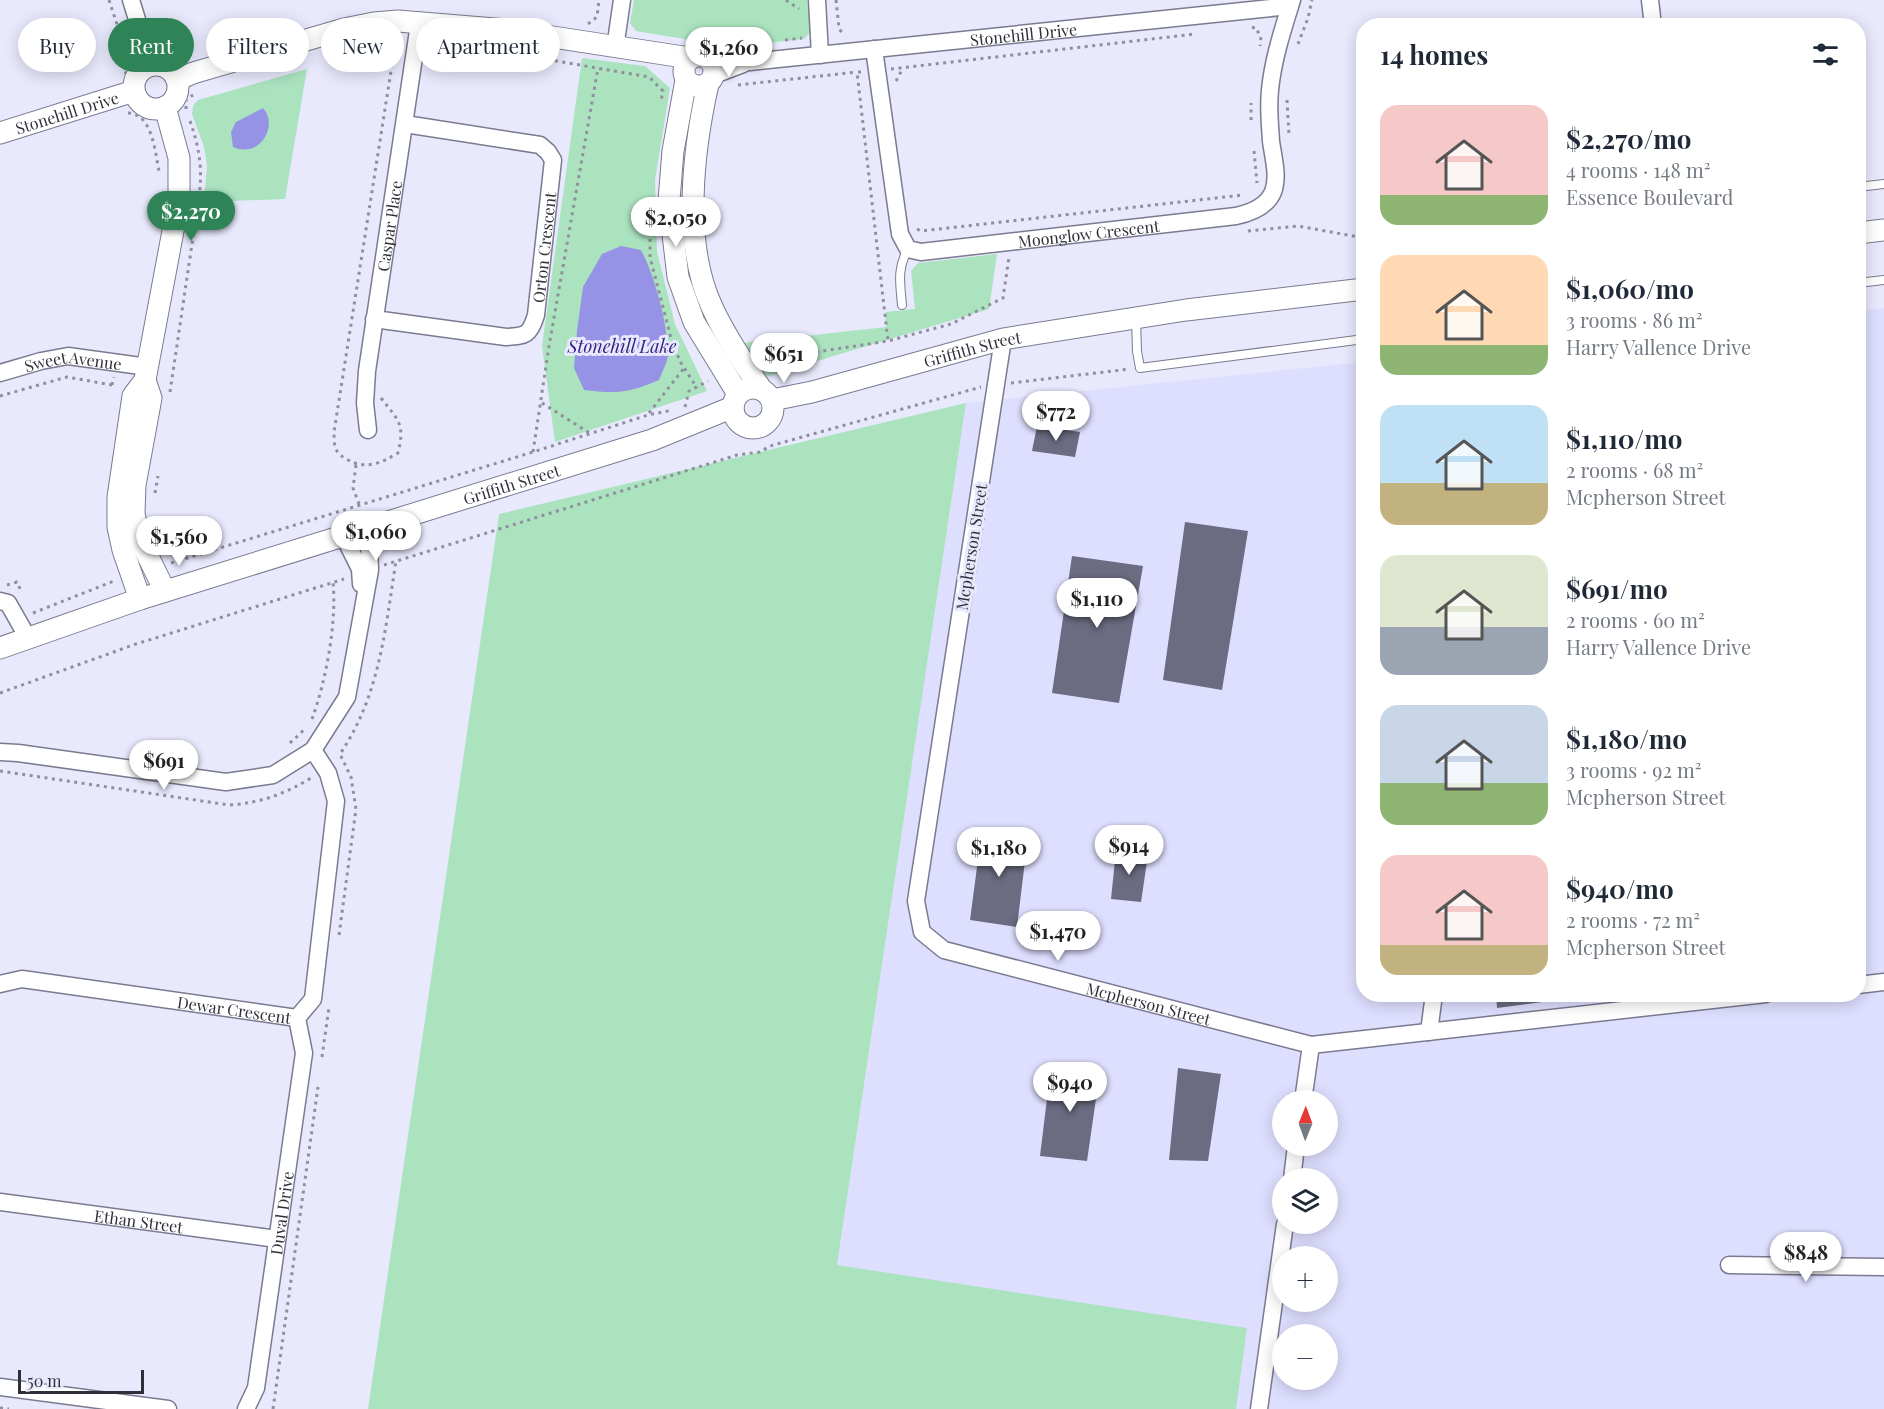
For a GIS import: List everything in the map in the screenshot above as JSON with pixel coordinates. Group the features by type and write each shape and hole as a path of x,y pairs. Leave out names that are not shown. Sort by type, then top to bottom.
{"street":[{"path":"131,0 136,18"},
{"path":"615,48 622,0"},
{"path":"816,0 820,56"},
{"path":"1650,0 1652,18"},
{"name":"Stonehill Drive","path":"699,72 750,62 1291,3"},
{"name":"Moonglow Crescent","path":"908,249 921,252 1243,215 1257,209 1267,201 1273,191 1276,175 1271,140 1270,90 1278,45 1291,3"},
{"path":"177,80 192,73 344,29 398,21 416,24"},
{"path":"560,39 646,53 699,72"},
{"name":"Caspar Place","path":"368,430 365,403 367,371 416,45"},
{"path":"874,49 900,234 908,249"},
{"path":"140,72 137,75 134,91 142,104 157,109 165,107 175,99 177,80 173,72"},
{"path":"699,72 702,109 695,171 693,222 697,260 711,306 743,363 769,400 768,422 761,427 752,428 737,408 723,370 694,322 678,277 669,200 673,151 699,72"},
{"name":"Stonehill Drive","path":"0,133 134,91"},
{"path":"140,599 123,550 118,527 118,496 133,396 146,374 179,199 179,158 165,107"},
{"name":"Orton Crescent","path":"374,319 506,337 524,335 532,329 536,315 553,160 548,152 540,145 405,124"},
{"path":"1866,232 1884,230"},
{"name":"Griffith Street","path":"0,648 165,591 652,440 737,408 749,388 769,400 812,392 1002,339 1186,310 1356,290"},
{"name":"Mcpherson Street","path":"1002,339 916,901 922,932 944,950 1311,1045 1672,1002"},
{"name":"Sweet Avenue","path":"0,373 68,356 146,374"},
{"path":"146,374 151,398 135,485 134,513 138,536 165,591"},
{"path":"0,752 226,782 273,775 313,750 347,698 363,603 369,544 364,528"},
{"path":"342,535 360,569 365,572"},
{"path":"0,601 8,603 28,638"},
{"name":"Dewar Crescent","path":"0,984 22,979 297,1018 313,999 336,801 328,773 313,750"},
{"path":"1866,984 1884,982"},
{"path":"1429,1032 1433,1002"},
{"name":"Duval Drive","path":"246,1409 256,1388 304,1053 297,1018"},
{"path":"1305,1090 1311,1045"},
{"name":"Ethan Street","path":"0,1202 277,1239"},
{"path":"1259,1409 1284,1234"},
{"path":"1729,1265 1884,1268"},
{"path":"0,1387 168,1409"}],"lane":[{"path":"1866,186 1884,184"},
{"path":"902,305 899,272 901,261 908,249"},
{"path":"1866,282 1884,280"},
{"path":"1136,318 1140,368 1356,340"}],"path":[{"path":"109,0 115,18"},
{"path":"786,0 799,9"},
{"path":"836,0 838,28 843,35"},
{"path":"1297,45 1308,18 1312,0"},
{"path":"1243,29 1255,27 1261,37 1259,48"},
{"path":"734,86 1196,34"},
{"path":"779,41 802,38"},
{"path":"533,452 549,346 598,68"},
{"path":"895,82 903,68"},
{"path":"857,72 888,341"},
{"path":"1258,184 1253,143 1289,139 1287,93"},
{"path":"1251,121 1252,99"},
{"path":"910,225 921,231 1247,194"},
{"path":"1245,231 1298,226 1356,237"},
{"path":"743,363 888,341 951,324 1003,298 1009,256"},
{"path":"648,415 684,368"},
{"path":"0,693 133,645 737,455 760,453 770,446 996,382 1023,383 1140,368"},
{"path":"163,565 648,415 686,407 689,391 698,388 723,370"},
{"path":"0,396 67,377 112,385"},
{"path":"542,403 591,434"},
{"path":"356,465 353,488 359,505"},
{"path":"32,614 114,581"},
{"path":"311,721 319,701 333,620 333,582"},
{"path":"287,746 306,727"},
{"path":"0,1408 9,1409"}],"shaded area":[{"path":"1884,308 1884,1409 1236,1409 1247,1328 837,1266 966,403 1356,363 1356,1002 1866,1002 1866,310"}],"green space":[{"path":"634,0 807,0 811,31 804,39 733,47 636,31 630,23"},
{"path":"582,58 645,66 670,88 655,180 657,252 675,324 707,391 555,442 542,346"},
{"path":"296,72 306,72 285,199 204,202 207,166 204,147 192,114 193,106 198,100"},
{"path":"997,254 989,309 768,376 754,365 742,343 886,327 885,312 915,309 911,271 918,263"},
{"path":"966,403 837,1265 1247,1328 1236,1409 368,1409 499,514"}],"water":[{"path":"263,108 269,123 264,138 251,148 233,147 231,132 236,122"},
{"name":"Stonehill Lake","path":"621,246 641,250 646,261 663,315 667,360 659,380 648,384 622,391 584,390 574,368 583,287 602,254"}],"building":[{"path":"1037,426 1080,432 1075,457 1032,451"},
{"path":"1185,522 1248,531 1222,690 1163,680"},
{"path":"1072,556 1143,566 1119,703 1052,693"},
{"path":"982,829 1028,836 1017,927 970,920"},
{"path":"1116,851 1148,855 1141,902 1111,899"},
{"path":"1497,1002 1542,1002 1497,1008"},
{"path":"1051,1066 1100,1071 1087,1161 1040,1156"},
{"path":"1178,1068 1221,1074 1208,1161 1169,1160"}]}
